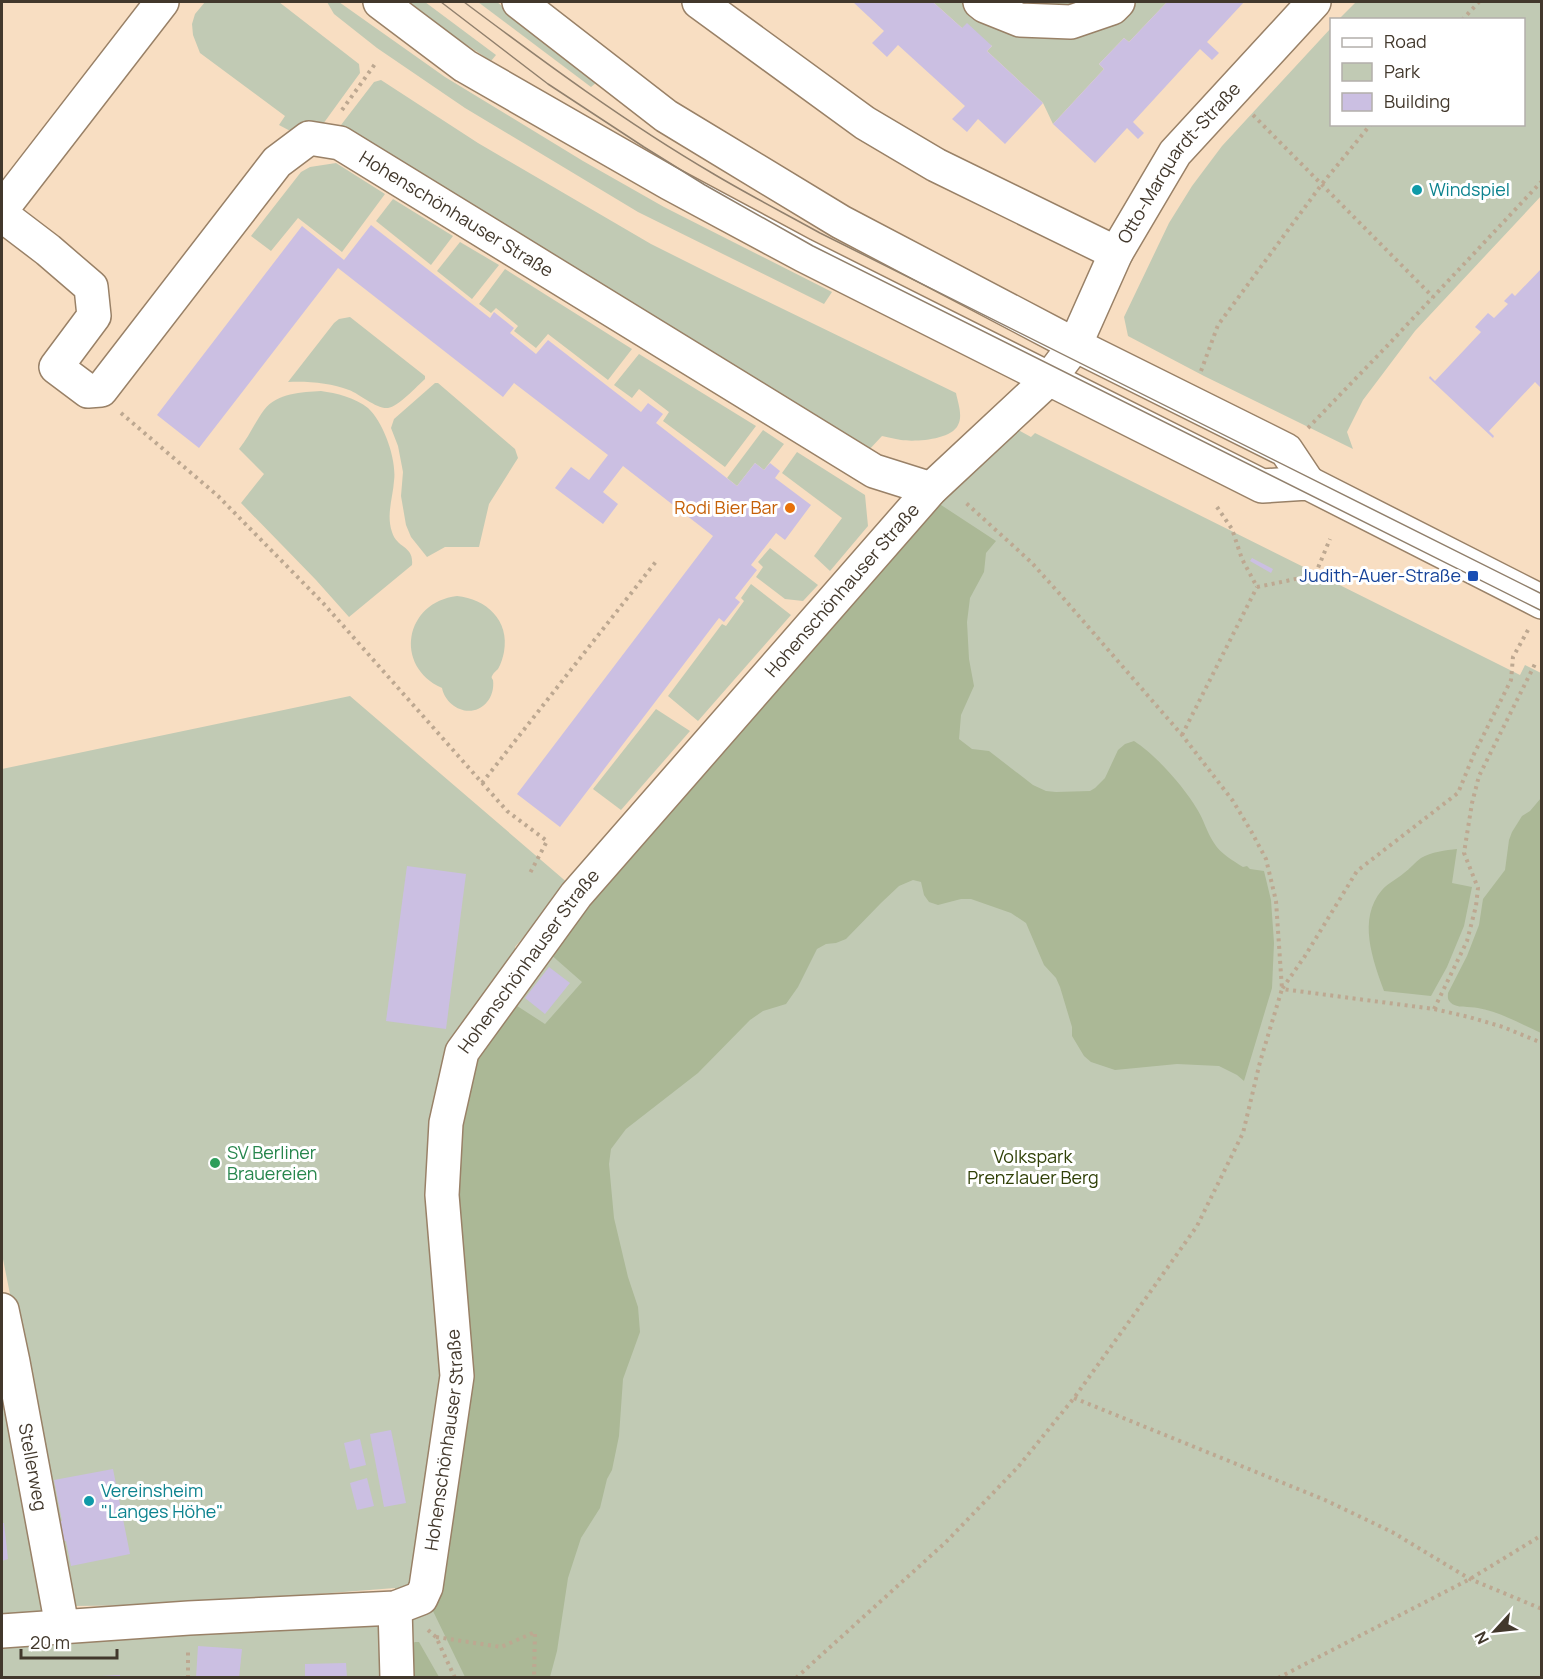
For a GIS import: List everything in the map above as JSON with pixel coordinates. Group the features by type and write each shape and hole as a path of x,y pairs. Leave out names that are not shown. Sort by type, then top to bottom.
{"street":[{"path":"2,209 162,2"},
{"path":"380,2 465,66 669,183 803,255 1262,486 1308,483"},
{"path":"519,2 666,116 841,222 1075,345 1286,450 1308,483 1542,602"},
{"path":"699,2 865,123 936,165 1116,253"},
{"path":"980,2 1020,20 1071,22 1112,8 1118,2"},
{"name":"Otto-Marquardt-Straße","path":"1075,345 1116,253 1175,153 1314,2"},
{"path":"2,215 91,287 94,316 56,367 88,391 102,390 277,162 309,138 323,140"},
{"name":"Hohenschönhauser Straße","path":"323,140 340,143 874,471 944,492"},
{"name":"Hohenschönhauser Straße","path":"395,1608 421,1598 426,1587 457,1376 442,1195 446,1123 462,1052 576,895 1050,378 1075,345"},
{"name":"Stellerweg","path":"2,1310 62,1626"},
{"path":"2,1631 189,1618 395,1608 397,1677"}],"path":[{"path":"1464,18 1479,2"},
{"path":"323,140 375,64"},
{"path":"1231,93 1433,297"},
{"path":"1197,380 1218,325 1322,184 1369,126"},
{"path":"1303,433 1542,181"},
{"path":"102,390 107,401 218,496 323,603 507,811 547,842 530,873"},
{"path":"944,492 1031,562 1182,735 1233,801 1266,859 1276,901 1282,988"},
{"path":"1217,507 1232,529 1242,559 1257,587"},
{"path":"1257,587 1314,575 1330,539"},
{"path":"482,783 658,560"},
{"path":"1182,735 1257,587"},
{"path":"796,1677 946,1542 1018,1467 1074,1398 1197,1226 1243,1133 1260,1062 1282,988 1305,956 1357,871 1458,794 1474,754 1511,680 1513,657"},
{"path":"1434,1009 1467,942 1476,906 1478,888 1464,853 1479,776 1535,664"},
{"path":"1282,988 1434,1009 1503,1027 1542,1043"},
{"path":"1074,1398 1325,1500 1392,1532 1470,1579 1542,1609"},
{"path":"1278,1677 1470,1579 1542,1535"},
{"path":"436,1637 501,1647 535,1632 534,1677"}],"green space":[{"path":"205,2 279,2 359,64 360,73 323,124 294,133 279,125 285,116 200,53 193,35 192,24 195,14"},
{"path":"327,2 339,2 445,77 583,161 664,207 832,292 824,304 638,212 465,108 377,48 334,14"},
{"path":"404,2 425,2 496,55 491,61"},
{"path":"478,2 497,2 597,82 591,87"},
{"path":"933,2 1167,2 1129,42 1124,38 1099,64 1104,69 1053,124 1043,103 987,51 992,46 962,28"},
{"path":"1356,2 1541,2 1542,195 1415,331 1363,400 1347,432 1353,449 1128,336 1124,317 1169,223 1192,186 1222,146 1330,29 1330,126 1525,126 1525,18 1340,18"},
{"path":"381,80 478,143 651,244 956,393 960,414 958,425 948,434 932,439 907,441 882,436 867,452 341,125 374,82"},
{"path":"336,163 385,194 342,252 298,218 271,251 251,236 301,172 310,167"},
{"path":"393,199 453,236 431,265 376,221"},
{"path":"460,242 499,265 472,299 437,271"},
{"path":"505,269 632,349 608,380 548,334 536,348 514,331 518,326 496,308 491,313 479,304"},
{"path":"350,317 425,376 425,379 392,407 383,408 353,392 335,386 311,382 288,382 334,323 339,319"},
{"path":"639,354 756,426 725,467 663,421 669,412 639,389 632,398 614,385"},
{"path":"435,383 438,383 515,449 518,458 489,504 479,547 445,547 427,557 411,537 406,525 401,496 403,472 398,446 391,428 394,419"},
{"path":"321,391 358,401 374,415 384,432 394,472 390,526 394,537 408,550 412,559 412,565 349,617 241,503 264,474 239,449 264,410 269,404 283,397"},
{"name":"Volkspark Prenzlauer Berg","path":"1013,427 1031,437 1035,433 1520,675 1525,665 1541,673 1541,1677 2,1677 2,1644 398,1621 395,1588 175,1605 72,1606 2,1254 2,769 350,696 569,884 515,947 515,959 510,968 493,979 447,1049 446,1375 436,1586 464,1085 540,964 950,489"},
{"path":"763,430 784,444 764,470 755,463 737,486 727,478"},
{"path":"797,452 865,495 868,526 830,571 814,556 842,518 782,473"},
{"path":"938,503 996,541 986,553 984,572 970,598 967,622 969,659 974,686 961,715 959,739 972,749 989,751 1033,785 1046,791 1056,792 1090,791 1095,788 1105,778 1118,750 1134,741 1160,763 1185,791 1220,850 1243,867 1264,871 1271,900 1274,943 1272,988 1244,1081 1219,1066 1177,1064 1115,1070 1091,1062 1084,1056 1072,1036 1072,1027 1060,987 1056,978 1044,965 1026,923 1011,913 971,899 938,905 929,902 924,895 921,882 913,880 899,886 846,939 817,949 798,987 786,1004 763,1011 750,1020 698,1073 626,1129 611,1149 609,1164 614,1218 628,1277 638,1307 640,1332 623,1379 619,1436 612,1470 607,1479 600,1508 581,1538 568,1578 557,1651 550,1677 465,1677 432,1609 436,1586 451,1204 469,1066 511,1002 545,1024 582,982 549,953 610,879"},
{"path":"770,548 818,585 803,601 785,599 756,577 763,567 758,562"},
{"path":"751,584 791,615 698,721 668,696 722,624 726,626 744,601 741,598"},
{"path":"457,596 477,602 494,613 503,630 505,641 501,663 492,676 491,695 481,707 467,711 454,706 444,695 442,688 426,678 416,665 412,651 412,636 416,622 426,610 439,601"},
{"path":"656,709 690,731 621,810 593,789"},
{"path":"1541,798 1541,1033 1494,1012 1456,1006 1448,1000 1448,993 1467,956 1479,925 1483,899 1505,870 1512,832 1522,816 1530,811"},
{"path":"1457,849 1452,883 1472,887 1464,926 1447,967 1431,996 1384,991 1369,940 1370,914 1374,901 1384,888 1421,858"},
{"path":"2,1366 48,1597 39,1617 2,1620"},
{"path":"419,1642 439,1677 403,1677 409,1645"}],"building":[{"path":"853,2 933,2 962,28 967,23 992,46 987,51 1043,103 1005,144 978,119 967,132 952,119 965,106 898,45 887,57 872,43 884,31"},
{"path":"1167,2 1244,2 1207,42 1219,53 1212,60 1200,49 1133,122 1144,133 1138,139 1127,128 1095,163 1053,124 1104,69 1099,64 1124,38 1129,42"},
{"path":"371,225 490,318 494,312 514,328 510,333 536,354 548,340 641,412 648,403 663,414 656,423 737,486 755,463 764,470 770,463 780,471 775,478 811,505 785,540 776,533 751,565 757,570 735,598 740,602 724,622 719,618 560,827 517,794 713,536 623,466 603,492 618,504 603,524 555,488 571,467 589,480 608,455 514,383 503,397 338,268 199,448 157,415 302,226 344,260"},
{"path":"1542,268 1542,385 1540,387 1535,382 1489,431 1494,436 1493,438 1429,378 1430,376 1435,381 1481,332 1475,327 1488,313 1494,318 1508,304 1504,301 1512,293 1515,296"},
{"path":"1252,558 1273,569 1271,573 1250,561"},
{"path":"407,866 466,874 446,1029 386,1021"},
{"path":"549,967 570,983 545,1014 525,998"},
{"path":"391,1430 406,1503 384,1507 370,1434"},
{"path":"360,1439 366,1465 350,1469 344,1443"},
{"name":"Vereinsheim \"Langes Höhe\"","path":"113,1469 130,1554 71,1566 66,1541 59,1542 55,1522 62,1521 54,1480"},
{"path":"367,1478 374,1506 357,1510 350,1483"},
{"path":"2,1523 4,1523 8,1559 2,1561"},
{"path":"198,1646 242,1649 239,1678 196,1678"},
{"path":"346,1663 347,1678 305,1678 305,1664"},
{"path":"120,1675 120,1678 102,1678 102,1676"}],"tram line":[{"path":"441,2 548,84 644,147 705,185 813,246 1542,611"},
{"path":"464,2 616,112 752,196 820,233 1542,594"}],"place":[{"name":"Windspiel","path":"1417,190"},
{"name":"Rodi Bier Bar","path":"790,508"},
{"name":"Judith-Auer-Straße","path":"1473,576"},
{"name":"SV Berliner Brauereien","path":"215,1163"},
{"name":"Vereinsheim \"Langes Höhe\"","path":"89,1501"}]}
